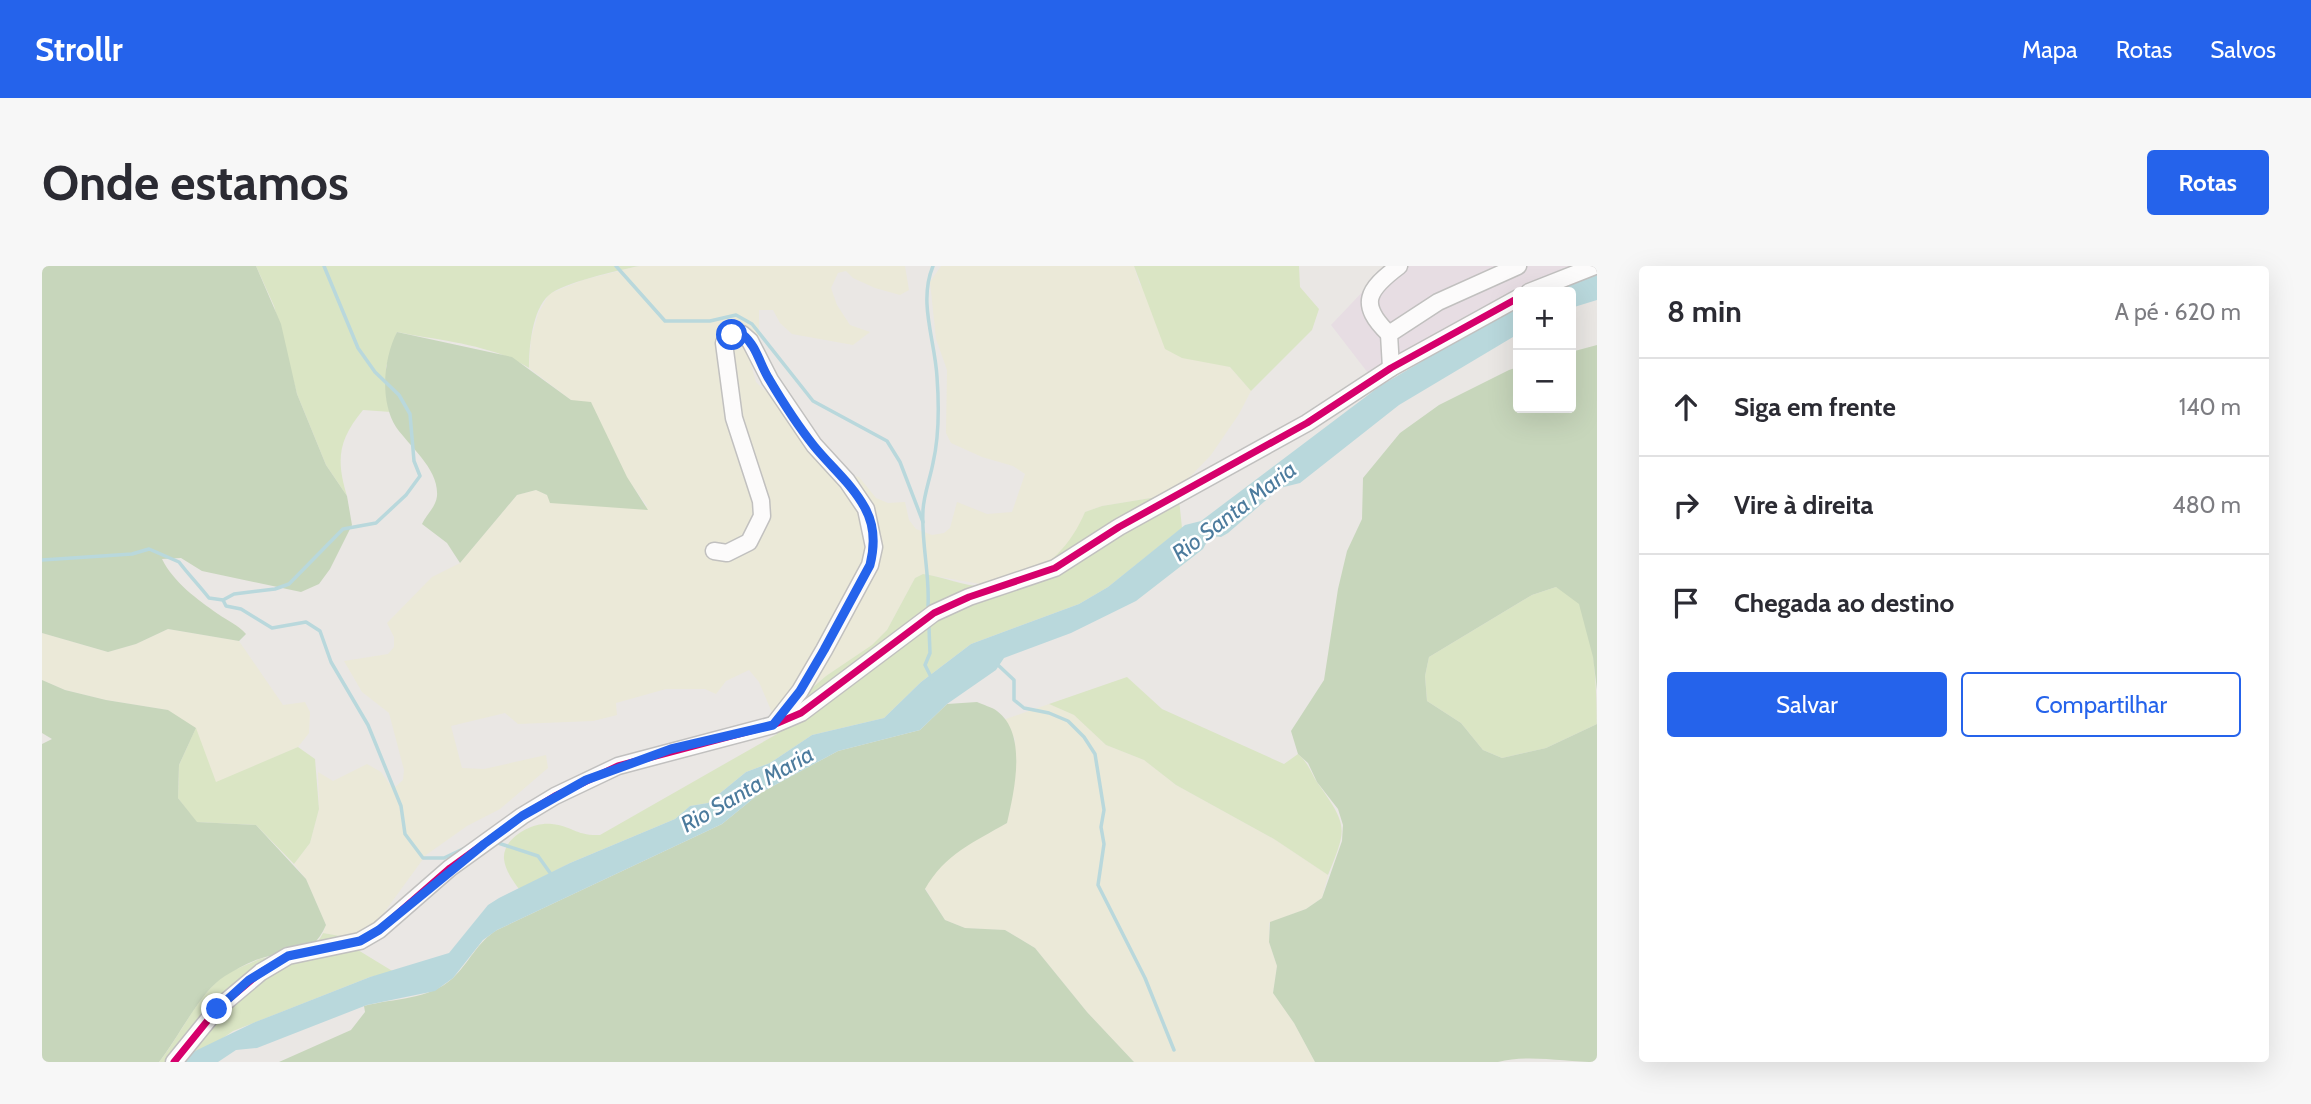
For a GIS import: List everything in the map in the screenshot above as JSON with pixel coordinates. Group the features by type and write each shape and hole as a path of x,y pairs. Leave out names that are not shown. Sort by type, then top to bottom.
{"street":[{"path":"1391,368 1389,334 1370,311 1368,297 1378,281 1399,266"},
{"path":"1389,334 1438,302 1518,266"},
{"path":"1542,287 1595,266"},
{"path":"174,1062 209,1017 249,980 288,956 360,941 379,930 461,860 555,796 618,766 671,749 773,725 821,700 934,613 969,597 1055,568 1119,527 1296,429 1391,368 1513,301"},
{"path":"714,551 727,553 749,542 762,516 761,501 734,418 724,362 724,343 732,335 742,334 750,341 770,380 814,445 847,481 866,509 874,547 870,565 824,650 800,691 773,725"}],"shaded area":[{"path":"639,266 905,266 909,290 900,295 875,288 853,278 846,271 838,273 831,288 837,305 850,325 870,332 853,345 792,334 780,323 773,310 759,310 759,344 750,361 756,382 764,390 779,395 831,476 845,474 859,477 876,498 888,503 905,502 909,520 916,529 932,535 944,533 950,528 957,502 987,514 1012,512 1025,474 1013,466 982,457 951,443 946,433 947,370 936,339 930,282 941,266 1134,266 1139,283 1207,361 1230,367 1251,391 1211,455 1186,481 1157,497 1102,506 1085,512 1077,532 1059,556 1037,571 992,586 923,574 915,578 887,630 872,646 826,676 788,708 773,715 759,682 749,670 726,681 716,694 705,689 666,689 616,703 617,715 593,721 518,724 505,713 451,726 462,768 484,769 546,755 548,768 500,809 467,826 426,855 378,921 357,939 323,933 326,925 306,879 294,864 310,843 319,809 318,772 333,781 367,764 381,772 393,789 403,780 404,770 389,713 362,692 344,661 388,654 394,647 394,637 387,623 432,577 460,563 517,495 536,490 547,495 647,506 571,400 529,368 531,339 538,314 549,294 583,280"},
{"path":"1387,266 1572,266 1524,287 1513,287 1513,293 1368,373 1331,325"},
{"path":"168,629 239,641 283,705 305,702 310,712 309,733 298,747 216,783 212,772 168,710 106,700 65,690 42,680 42,633 108,652 136,644"},
{"path":"1049,704 1074,715 1106,745 1144,760 1176,785 1274,839 1328,875 1322,898 1306,909 1269,923 1269,942 1277,966 1273,993 1294,1023 1315,1062 1134,1062 1087,1012 1035,948 1005,930 965,928 945,920 925,888 935,871 955,851 1007,823 1015,739 1003,720"}],"green space":[{"path":"42,266 256,266 281,324 297,394 326,465 347,496 352,525 330,569 319,584 301,592 202,571 181,558 162,559 173,576 187,590 246,634 239,641 168,629 136,644 108,652 42,633"},
{"path":"256,266 639,266 578,282 549,295 535,319 529,368 482,348 397,332 386,367 391,412 363,410 344,441 341,472 347,496 326,465 297,394 274,306"},
{"path":"1134,266 1299,266 1300,287 1319,309 1312,330 1251,391 1230,367 1182,358 1165,349"},
{"path":"397,332 512,357 571,400 591,402 627,477 648,510 550,503 547,495 536,490 517,495 460,563 447,543 422,524 436,500 436,486 429,468 396,427 387,404 386,366"},
{"path":"1597,345 1597,690 1593,657 1579,604 1556,587 1532,595 1429,657 1425,676 1427,701 1461,723 1483,750 1502,758 1546,748 1597,724 1597,1062 1534,1058 1498,1062 1315,1062 1294,1023 1273,993 1277,966 1269,942 1270,922 1306,909 1322,898 1342,841 1343,825 1338,809 1317,782 1308,763 1298,754 1291,731 1324,680 1338,589 1347,551 1362,519 1363,478 1400,433 1439,405 1513,369 1513,413 1576,413 1576,351"},
{"path":"1157,497 1179,499 1182,528 1108,587 1079,604 971,644 921,682 884,718 812,735 770,763 746,772 708,803 690,806 675,819 570,863 519,889 510,875 504,859 505,851 520,832 536,825 552,824 585,834 600,835 777,734 775,720 826,676 872,645 887,630 915,578 923,574 966,584 992,586 1023,578 1049,562 1060,551 1070,540 1085,512 1102,506"},
{"path":"1556,587 1579,603 1589,627 1594,662 1597,724 1546,748 1502,758 1483,750 1461,723 1427,701 1425,676 1429,657 1532,595"},
{"path":"1127,677 1162,709 1284,764 1298,754 1302,757 1335,810 1342,828 1339,847 1328,875 1274,839 1176,785 1144,760 1106,745 1074,715 1049,704"},
{"path":"42,680 65,690 106,700 168,710 196,728 179,765 178,798 197,822 256,825 306,879 326,925 320,936 306,949 255,961 216,983 198,1004 159,1062 42,1062 42,744 52,739 42,733"},
{"path":"977,702 997,711 1007,721 1013,734 1016,748 1015,780 1007,823 951,858 925,889 945,920 965,928 1005,930 1035,948 1087,1012 1134,1062 279,1062 351,1030 365,1012 364,1006 411,997 444,985 459,972 484,940 497,930 722,824 760,793 838,751 920,730 947,704"},
{"path":"196,728 216,782 298,747 315,759 319,809 310,843 294,864 256,825 196,822 178,798 179,765"},
{"path":"323,933 357,939 353,947 394,972 370,977 233,1031 210,1047 193,1052 183,1062 159,1062 195,1007 221,978 264,958 302,951 318,941"}],"water":[{"path":"1597,275 1597,300 1576,306 1576,287 1563,287"},
{"name":"Rio Santa Maria","path":"1513,308 1513,337 1399,405 1300,483 1280,488 1228,533 1221,537 1210,536 1203,549 1136,601 1071,633 1004,658 996,670 947,704 920,730 838,751 760,793 722,824 497,930 483,940 453,978 435,991 367,1005 257,1048 236,1050 218,1062 183,1062 193,1052 253,1023 370,977 449,953 488,905 499,898 570,863 675,819 690,806 708,803 746,772 770,763 812,735 884,718 921,682 971,644 1079,604 1108,587 1185,525 1201,521 1380,386"}],"waterway":[{"path":"42,560 132,554 149,549 179,562 209,598 223,600 234,594 275,589 289,584 343,529 376,523 406,495 420,476 414,461 410,414 399,395 375,372 358,348 324,266"},
{"path":"616,266 665,321 710,321 736,315 752,324 813,401 887,441 900,462 923,522"},
{"path":"928,606 923,510 935,453 938,409 936,363 927,307 933,266"},
{"path":"223,600 226,606 241,609 272,628 306,622 320,631 331,662 368,725 401,806 405,834 423,858 444,858 465,848"},
{"path":"929,628 930,653 925,665 932,679"},
{"path":"998,665 1014,680 1014,700 1024,708 1049,713 1068,721 1084,737 1095,754 1104,810 1101,827 1104,844 1098,885 1145,978 1174,1050"},
{"path":"495,842 538,856 553,877"}],"cycle path":[{"path":"174,1062 217,1009 261,972 288,956 360,941 379,930 450,868 522,816 555,796 618,766 773,725 801,713 934,613 969,597 1055,568 1119,527 1307,423 1391,368 1513,301"}],"route":[{"path":"217,1009 249,980 288,956 360,941 379,930 404,912 450,868 522,816 555,796 618,766 671,749 773,725 800,691 870,565 874,547 873,531 866,509 847,481 814,445 770,380 750,341 742,334 732,335"}]}
